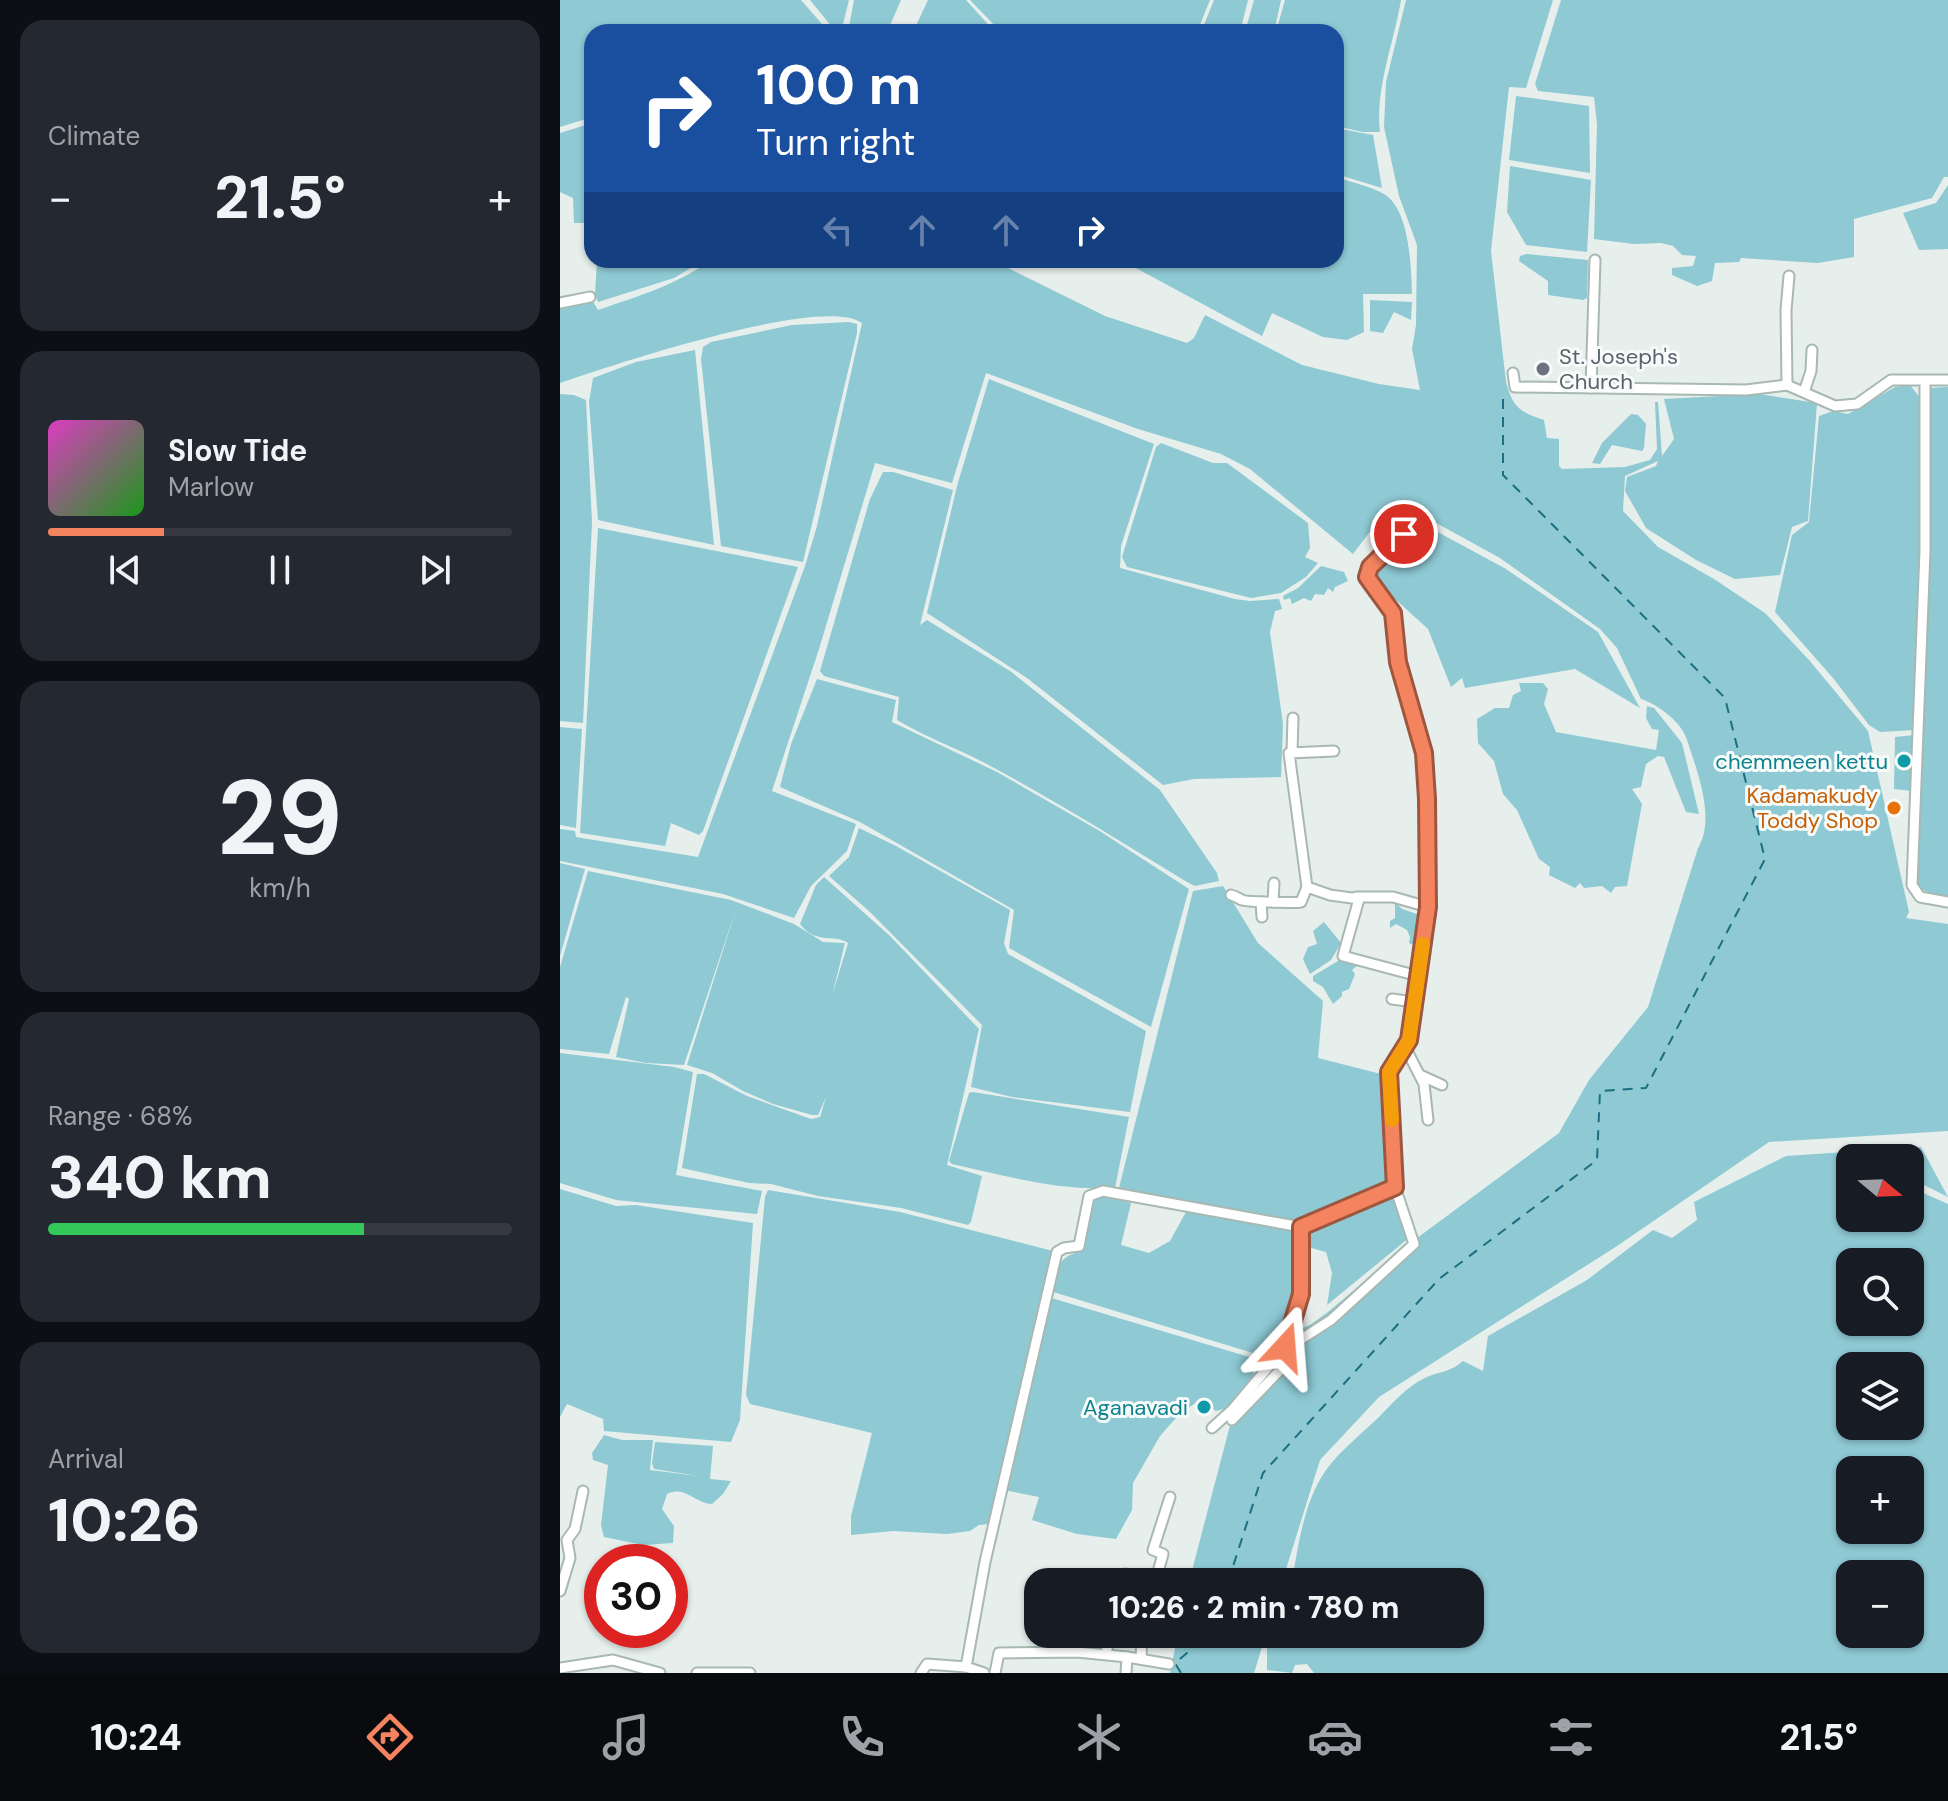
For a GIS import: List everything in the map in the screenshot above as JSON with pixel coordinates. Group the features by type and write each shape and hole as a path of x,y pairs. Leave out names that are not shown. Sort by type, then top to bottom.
{"street":[{"path":"1591,388 1595,260"},
{"path":"1784,386 1789,276"},
{"path":"560,303 590,297"},
{"path":"1782,307 1784,386"},
{"path":"1804,392 1811,371 1812,350"},
{"path":"1513,373 1515,387 1526,388 1746,390 1784,386 1835,406 1857,404 1891,380 1948,380"},
{"path":"1925,382 1925,551 1912,885 1920,897 1948,902"},
{"path":"1232,1420 1284,1366 1300,1340 1331,1320 1414,1244 1395,1187 1389,1072 1409,1040 1428,907 1424,753 1398,662 1393,613 1367,577 1370,567 1421,518"},
{"path":"1231,895 1243,901 1301,902 1307,887 1291,783 1289,753 1292,752 1293,718"},
{"path":"1292,752 1334,751"},
{"path":"1273,902 1274,883"},
{"path":"1307,887 1330,895 1393,897 1428,907"},
{"path":"1356,897 1359,899 1358,910 1343,956 1418,976"},
{"path":"1261,902 1262,917"},
{"path":"1392,999 1414,1002"},
{"path":"1405,1047 1420,1075 1426,1095 1428,1120"},
{"path":"1420,1075 1442,1085"},
{"path":"966,1667 985,1562 1057,1252 1079,1246 1089,1196 1103,1191 1301,1227 1395,1187"},
{"path":"1212,1428 1233,1409 1285,1347 1301,1294 1301,1227"},
{"path":"560,1591 570,1558 567,1540 575,1529 583,1491"},
{"path":"1159,1568 1163,1554 1153,1550 1170,1497"},
{"path":"1106,1654 1107,1648"},
{"path":"1141,1648 1141,1659"},
{"path":"995,1673 999,1653 1106,1654 1169,1664"},
{"path":"1126,1673 1127,1657"},
{"path":"560,1668 613,1660 660,1673"},
{"path":"921,1673 927,1664 966,1667 984,1673"},
{"path":"697,1673 750,1673"}],"water":[{"path":"560,0 801,0 822,24 584,24 584,120 560,127"},
{"path":"810,0 849,0 843,24 830,24"},
{"path":"854,0 901,0 890,24 850,24"},
{"path":"928,0 966,0 988,24 917,24"},
{"path":"970,0 1210,0 1200,24 993,24"},
{"path":"1214,0 1248,0 1242,24 1204,24"},
{"path":"1254,0 1281,0 1276,24 1247,24"},
{"path":"1285,0 1401,0 1380,99 1380,132 1344,128 1344,24 1278,24"},
{"path":"1406,0 1553,0 1526,88 1509,87 1491,251 1506,382 1514,403 1544,420 1547,438 1559,439 1559,466 1562,469 1625,467 1650,460 1657,449 1655,402 1658,402 1662,456 1674,439 1664,399 1759,394 1817,403 1808,521 1792,527 1780,575 1735,579 1696,560 1646,528 1625,491 1627,477 1656,466 1658,461 1625,476 1623,511 1658,547 1765,613 1868,731 1909,912 1906,918 1948,924 1948,1131 1769,1142 1614,1248 1379,1397 1320,1460 1286,1568 1193,1568 1233,1414 1253,1388 1285,1358 1292,1332 1310,1325 1328,1312 1409,1244 1559,1133 1589,1080 1648,1007 1705,823 1700,780 1684,733 1668,715 1641,699 1617,648 1600,629 1500,558 1409,508 1381,517 1353,554 1250,469 1221,454 1138,429 986,373 952,483 875,463 772,791 856,824 847,851 811,886 794,918 723,894 560,861 560,829 575,831 576,837 698,857 805,566 817,526 862,323 840,317 805,318 762,325 667,349 560,383 560,305 592,300 598,310 643,295 699,268 1008,268 1105,316 1187,343 1194,338 1205,315 1302,365 1379,384 1420,390 1412,349 1416,325 1417,245 1399,196 1384,127 1386,82"},
{"path":"1561,0 1948,0 1948,177 1944,177 1932,198 1854,219 1854,257 1818,263 1741,258 1739,262 1715,263 1712,281 1697,286 1672,275 1672,268 1693,266 1696,256 1682,255 1673,246 1661,243 1634,244 1594,239 1597,124 1594,97 1538,91 1535,84"},
{"path":"1516,96 1589,106 1590,173 1509,160"},
{"path":"584,126 584,223 574,223 573,198 560,192 560,133"},
{"path":"1344,130 1373,135 1382,188 1344,176"},
{"path":"1510,166 1591,180 1587,252 1526,245 1507,212"},
{"path":"1344,179 1379,191 1393,202 1404,225 1412,294 1363,294 1364,332 1347,340 1323,337 1272,313 1262,336 1136,268 1344,268"},
{"path":"1948,185 1948,249 1919,250 1903,213 1936,203"},
{"path":"1527,254 1588,260 1587,298 1548,295 1548,281 1519,261 1520,256"},
{"path":"597,268 691,268 674,278 598,302 595,294"},
{"path":"1370,300 1412,302 1411,320 1394,312 1383,333 1370,331"},
{"path":"857,324 857,333 803,562 721,546 701,359 703,347 711,342 792,325"},
{"path":"695,350 714,545 598,520 589,402 593,378 636,362"},
{"path":"989,379 1154,444 1121,546 1120,568 1235,599 1279,599 1282,609 1275,611 1270,632 1283,724 1281,777 1194,779 1163,785 1027,678 927,613 957,486"},
{"path":"1910,385 1921,399 1924,532 1915,730 1880,732 1869,725 1775,612 1792,535 1809,522 1819,416 1833,411 1848,414 1895,387"},
{"path":"1948,387 1948,898 1922,890 1915,884 1928,388"},
{"path":"560,394 586,400 592,522 583,723 560,721"},
{"path":"1631,414 1638,415 1646,424 1642,451 1612,445 1600,464 1592,463 1602,443"},
{"path":"1161,443 1213,463 1227,463 1308,523 1310,548 1305,557 1318,563 1306,577 1281,593 1251,598 1127,567 1122,557 1156,447"},
{"path":"883,472 893,472 953,490 920,625 927,620 1010,671 1160,790 1217,873 1219,881 1195,886 1187,882 1011,777 897,720 899,697 824,676 820,671 870,499"},
{"path":"1421,523 1506,569 1598,632 1640,708 1575,669 1465,688 1462,678 1451,687 1428,629 1371,577"},
{"path":"598,528 798,567 703,831 699,835 671,823 665,846 580,833"},
{"path":"1321,566 1344,572 1348,581 1335,587 1333,592 1328,588 1324,595 1315,594 1311,601 1304,598 1292,604 1290,598 1284,600 1283,596 1298,588"},
{"path":"817,679 896,700 892,722 997,772 1098,830 1189,889 1151,1027 1009,948 1014,910 860,822 780,787 791,744"},
{"path":"1519,683 1543,683 1548,689 1544,704 1556,732 1656,750 1659,730 1652,729 1646,718 1647,706 1654,708 1682,743 1699,814 1686,812 1664,757 1658,756 1646,764 1641,787 1632,789 1642,804 1627,886 1615,887 1611,893 1602,886 1584,888 1580,883 1575,888 1549,875 1550,867 1539,859 1517,810 1503,794 1494,761 1478,743 1477,719 1495,708 1509,708 1513,695 1521,691"},
{"path":"560,727 582,729 576,828 560,825"},
{"name":"chemmeen kettu","path":"1915,735 1914,791 1894,789 1895,737"},
{"path":"859,828 1010,910 1004,943 1008,954 1146,1031 1130,1112 1012,1097 971,1087 982,1025 870,912 829,876 849,857"},
{"path":"560,863 585,869 560,956"},
{"path":"588,871 731,900 794,924 823,942 845,943 832,996 848,943 818,937 800,924 816,885 824,877 890,936 979,1029 947,1165 982,1176 971,1222 968,1225 901,1208 818,1196 682,1168 697,1074 704,1074 747,1096 811,1119 820,1117 826,1097 818,1115 812,1115 773,1104 712,1073 687,1065 736,909 684,1065 646,1063 616,1057 629,999 626,997 609,1054 560,1049 560,967"},
{"path":"1223,886 1258,943 1323,1001 1318,1058 1385,1075 1391,1186 1299,1223 1119,1188 1193,891"},
{"path":"1395,902 1402,909 1420,915 1419,940 1414,945 1409,943 1407,930 1396,924 1390,928 1390,921 1395,918"},
{"path":"1324,922 1341,943 1331,960 1310,974 1303,959 1308,947 1317,944 1313,931"},
{"path":"1338,954 1357,961 1358,965 1352,970 1355,974 1349,989 1342,992 1333,1004 1323,987 1313,981 1313,976 1338,961"},
{"path":"560,1053 693,1072 676,1175 762,1191 757,1214 616,1200 560,1183"},
{"path":"969,1093 1129,1117 1115,1188 1053,1185 952,1164 949,1161"},
{"path":"1836,1153 1836,1232 1924,1232 1924,1193 1948,1204 1948,1673 1314,1673 1307,1664 1295,1665 1292,1673 1267,1670 1267,1648 1484,1648 1484,1568 1295,1568 1307,1510 1318,1482 1344,1449 1412,1386 1463,1361 1483,1371 1488,1336 1587,1280 1653,1230 1672,1238 1697,1220 1694,1202 1786,1156"},
{"path":"1924,1153 1948,1197 1924,1185"},
{"path":"560,1189 616,1206 636,1205 753,1223 740,1420 731,1442 604,1431 603,1419 567,1404 560,1417"},
{"path":"768,1190 900,1212 1053,1251 989,1524 979,1525 970,1531 947,1534 893,1531 851,1535 851,1516 872,1433 750,1404 746,1395"},
{"path":"1395,1193 1410,1237 1327,1305 1332,1273 1326,1252 1308,1247 1312,1227"},
{"path":"1100,1196 1131,1203 1121,1245 1149,1253 1170,1241 1186,1212 1299,1232 1295,1306 1281,1346 1266,1357 1050,1291 1062,1261 1079,1252 1083,1246 1093,1198"},
{"path":"1048,1297 1256,1359 1253,1377 1229,1408 1216,1411 1199,1400 1160,1436 1133,1483 1132,1510 1116,1539 1077,1534 1032,1520 1039,1497 1004,1490"},
{"path":"604,1435 622,1440 653,1440 650,1470 699,1476 654,1469 655,1442 713,1446 710,1479 731,1481 712,1504 685,1493 667,1494 662,1509 674,1526 673,1543 638,1544 604,1537 601,1525 608,1465 593,1460 592,1453"},
{"path":"1175,1648 1262,1648 1254,1673 1170,1673"}],"ferry route":[{"path":"1232,1568 1263,1473 1439,1279 1597,1160 1600,1091 1646,1088 1765,859 1725,698 1503,475 1503,397"},
{"path":"1181,1673 1175,1663 1193,1648"}],"slow traffic":[{"path":"1392,1120 1389,1072 1409,1040 1423,944"}],"place":[{"name":"St. Joseph's Church","path":"1543,369"},
{"name":"chemmeen kettu","path":"1904,761"},
{"name":"Kadamakudy Toddy Shop","path":"1894,808"},
{"name":"Aganavadi","path":"1204,1407"}],"route":[{"path":"1285,1347 1300,1304 1301,1227 1395,1187 1389,1072 1409,1040 1428,907 1427,799 1424,753 1398,662 1393,613 1367,577 1370,567 1404,534"}]}
